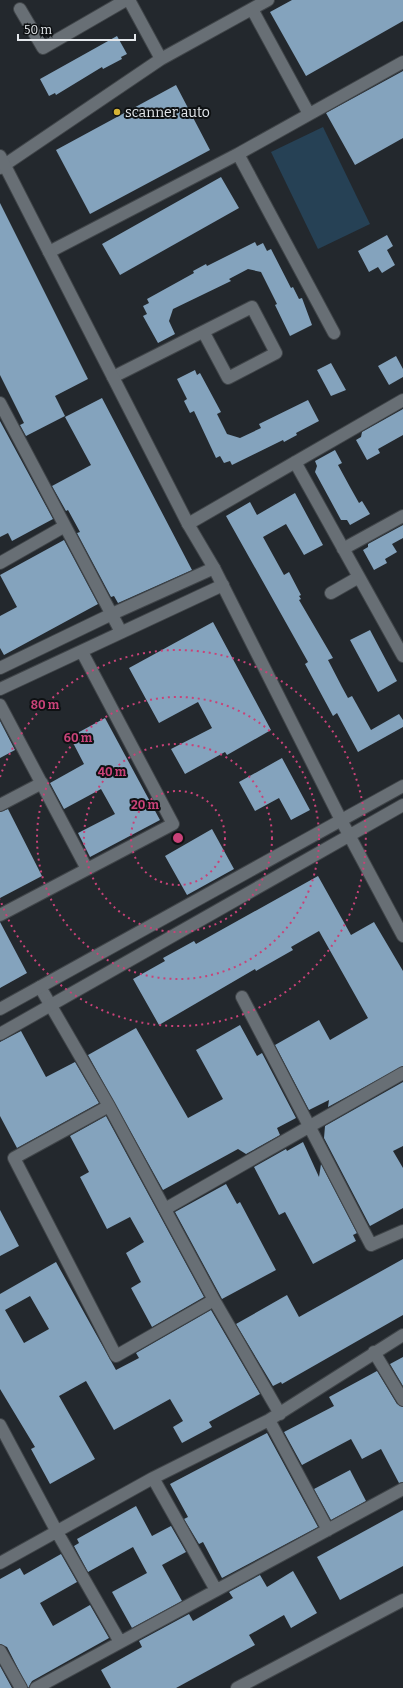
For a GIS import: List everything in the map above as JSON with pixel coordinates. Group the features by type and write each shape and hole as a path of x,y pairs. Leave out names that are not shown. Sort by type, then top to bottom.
{"street":[{"path":"20,8 43,48 127,0 161,59"},
{"path":"268,0 161,59 2,163 188,524 214,568 341,820 403,936"},
{"path":"252,9 309,114"},
{"path":"49,252 238,154 403,62"},
{"path":"238,154 334,333"},
{"path":"113,376 252,307 276,353 228,378 204,332"},
{"path":"188,524 403,400"},
{"path":"0,403 121,632"},
{"path":"295,462 403,656"},
{"path":"343,549 403,516"},
{"path":"0,563 65,526"},
{"path":"0,668 112,614 214,568"},
{"path":"331,593 359,577"},
{"path":"0,689 82,652 121,632 222,585"},
{"path":"0,915 173,824 82,652"},
{"path":"0,704 87,869"},
{"path":"0,805 42,782"},
{"path":"0,1009 403,786"},
{"path":"0,1034 403,805"},
{"path":"40,987 109,1106 214,1300 280,1414"},
{"path":"242,997 308,1127 371,1245 403,1231"},
{"path":"165,1209 403,1073"},
{"path":"109,1106 14,1158 116,1356 214,1300"},
{"path":"0,1563 153,1478 280,1414 374,1352 403,1335"},
{"path":"374,1352 403,1400"},
{"path":"269,1420 328,1530"},
{"path":"0,1425 57,1532 120,1642"},
{"path":"153,1478 216,1590"},
{"path":"36,1688 403,1489"},
{"path":"237,1688 403,1600"},
{"path":"0,1651 21,1688"}],"shaded area":[{"path":"323,127 370,224 318,249 271,152"}],"building":[{"path":"292,0 403,0 403,21 306,76 270,12"},
{"path":"117,36 127,54 121,57 122,59 103,69 102,67 56,95 55,93 49,96 40,79"},
{"path":"403,71 403,138 355,165 326,113"},
{"path":"176,85 210,150 90,214 56,150"},
{"path":"221,177 239,208 120,275 102,244"},
{"path":"0,203 88,379 55,396 65,416 26,436 20,425 24,423 0,375"},
{"path":"387,235 393,246 387,250 395,265 382,273 378,267 369,272 358,251"},
{"path":"255,242 257,246 263,243 267,251 271,249 291,288 293,287 299,299 302,298 312,325 290,336 275,305 277,304 261,272 248,269 229,279 231,281 173,309 169,321 175,334 158,343 143,316 147,314 143,306 149,303 147,299 194,273 193,271 206,264 207,266"},
{"path":"396,356 403,369 403,377 389,385 378,366"},
{"path":"331,363 346,390 331,396 317,370"},
{"path":"195,370 197,375 200,373 221,412 217,414 227,434 240,438 261,428 259,424 308,400 319,421 296,433 297,435 284,442 283,440 232,465 230,461 224,463 220,456 216,458 194,411 190,413 184,401 187,399 177,379"},
{"path":"102,398 192,570 118,603 114,596 111,597 77,533 80,532 52,486 91,465 65,417"},
{"path":"403,409 403,435 378,449 380,453 367,460 356,440 361,437 362,432"},
{"path":"0,421 53,519 12,541 8,533 0,537"},
{"path":"335,450 342,463 338,465 350,487 359,503 362,501 370,514 350,525 347,520 341,520 315,472 317,466 315,461"},
{"path":"295,493 323,545 304,555 286,524 263,537 284,575 289,572 301,595 299,596 301,599 299,600 333,658 328,660 342,687 348,698 352,696 371,730 399,714 403,720 403,727 358,752 337,713 333,716 305,664 308,662 226,516 250,502 257,515"},
{"path":"403,525 403,538 392,544 397,552 385,559 387,563 374,570 363,550 368,547 368,544"},
{"path":"64,540 98,604 4,655 0,648 0,616 17,607 0,575"},
{"path":"213,622 271,730 227,755 225,752 185,774 171,749 212,728 198,702 159,723 129,668"},
{"path":"370,630 397,681 378,692 350,640"},
{"path":"105,718 160,820 90,857 78,833 115,814 101,789 64,809 50,783 84,764 70,737"},
{"path":"0,721 15,750 0,758"},
{"path":"282,758 310,810 291,820 279,798 255,811 239,782"},
{"path":"8,809 42,876 0,898 0,812"},
{"path":"212,829 234,869 187,895 165,856"},
{"path":"318,876 351,935 374,922 403,971 403,1066 328,1107 329,1100 309,1110 275,1045 319,1020 330,1040 368,1018 319,931 291,947 293,950 256,971 255,969 159,1025 133,979 165,961 163,958 194,941 196,944"},
{"path":"0,922 27,973 0,988"},
{"path":"240,1025 257,1056 262,1053 296,1118 277,1128 280,1135 246,1154 238,1149 163,1190 88,1055 136,1028 188,1118 223,1099 196,1050"},
{"path":"21,1031 46,1077 75,1062 99,1103 17,1148 0,1116 0,1042"},
{"path":"403,1082 403,1146 393,1151 403,1168 403,1208 370,1226 324,1138 325,1126"},
{"path":"106,1116 204,1297 152,1327 131,1288 141,1282 126,1253 144,1242 130,1217 107,1229 80,1177 89,1172 70,1136"},
{"path":"303,1142 319,1177 321,1164 357,1233 353,1235 356,1241 313,1264 285,1212 279,1215 254,1167 286,1149 287,1151"},
{"path":"226,1184 237,1204 240,1202 276,1270 222,1299 175,1212"},
{"path":"0,1210 19,1246 0,1256"},
{"path":"403,1259 403,1315 282,1384 281,1382 273,1386 236,1324 287,1295 299,1317"},
{"path":"56,1262 116,1370 139,1358 136,1353 211,1310 260,1394 209,1422 212,1427 182,1443 173,1427 183,1421 170,1399 114,1430 86,1381 59,1396 95,1459 50,1484 31,1449 35,1447 0,1389 0,1294","holes":["30,1296 49,1329 24,1343 5,1310"]},
{"path":"403,1357 403,1386 390,1364"},
{"path":"377,1371 397,1404 403,1407 403,1482 399,1483 381,1449 362,1459 351,1439 302,1465 284,1432 334,1406 329,1397"},
{"path":"267,1433 318,1527 222,1578 203,1542 199,1544 184,1519 188,1517 170,1484"},
{"path":"350,1470 366,1501 331,1520 314,1489"},
{"path":"136,1506 152,1536 171,1526 186,1552 162,1565 182,1601 132,1628 112,1592 147,1573 133,1547 88,1572 74,1546 79,1543 77,1539"},
{"path":"403,1510 403,1566 340,1600 317,1557"},
{"path":"61,1554 77,1582 40,1603 53,1626 90,1605 109,1638 32,1681 28,1688 7,1647 0,1644 0,1579 20,1568 24,1575"},
{"path":"293,1571 317,1613 291,1628 284,1615 249,1635 255,1645 176,1688 111,1688 101,1670 142,1647 139,1641 189,1614 193,1621 233,1598 229,1592 260,1575 267,1587"},
{"path":"0,1666 12,1688 0,1688"}],"place":[{"name":"scanner auto","path":"117,112"}]}
